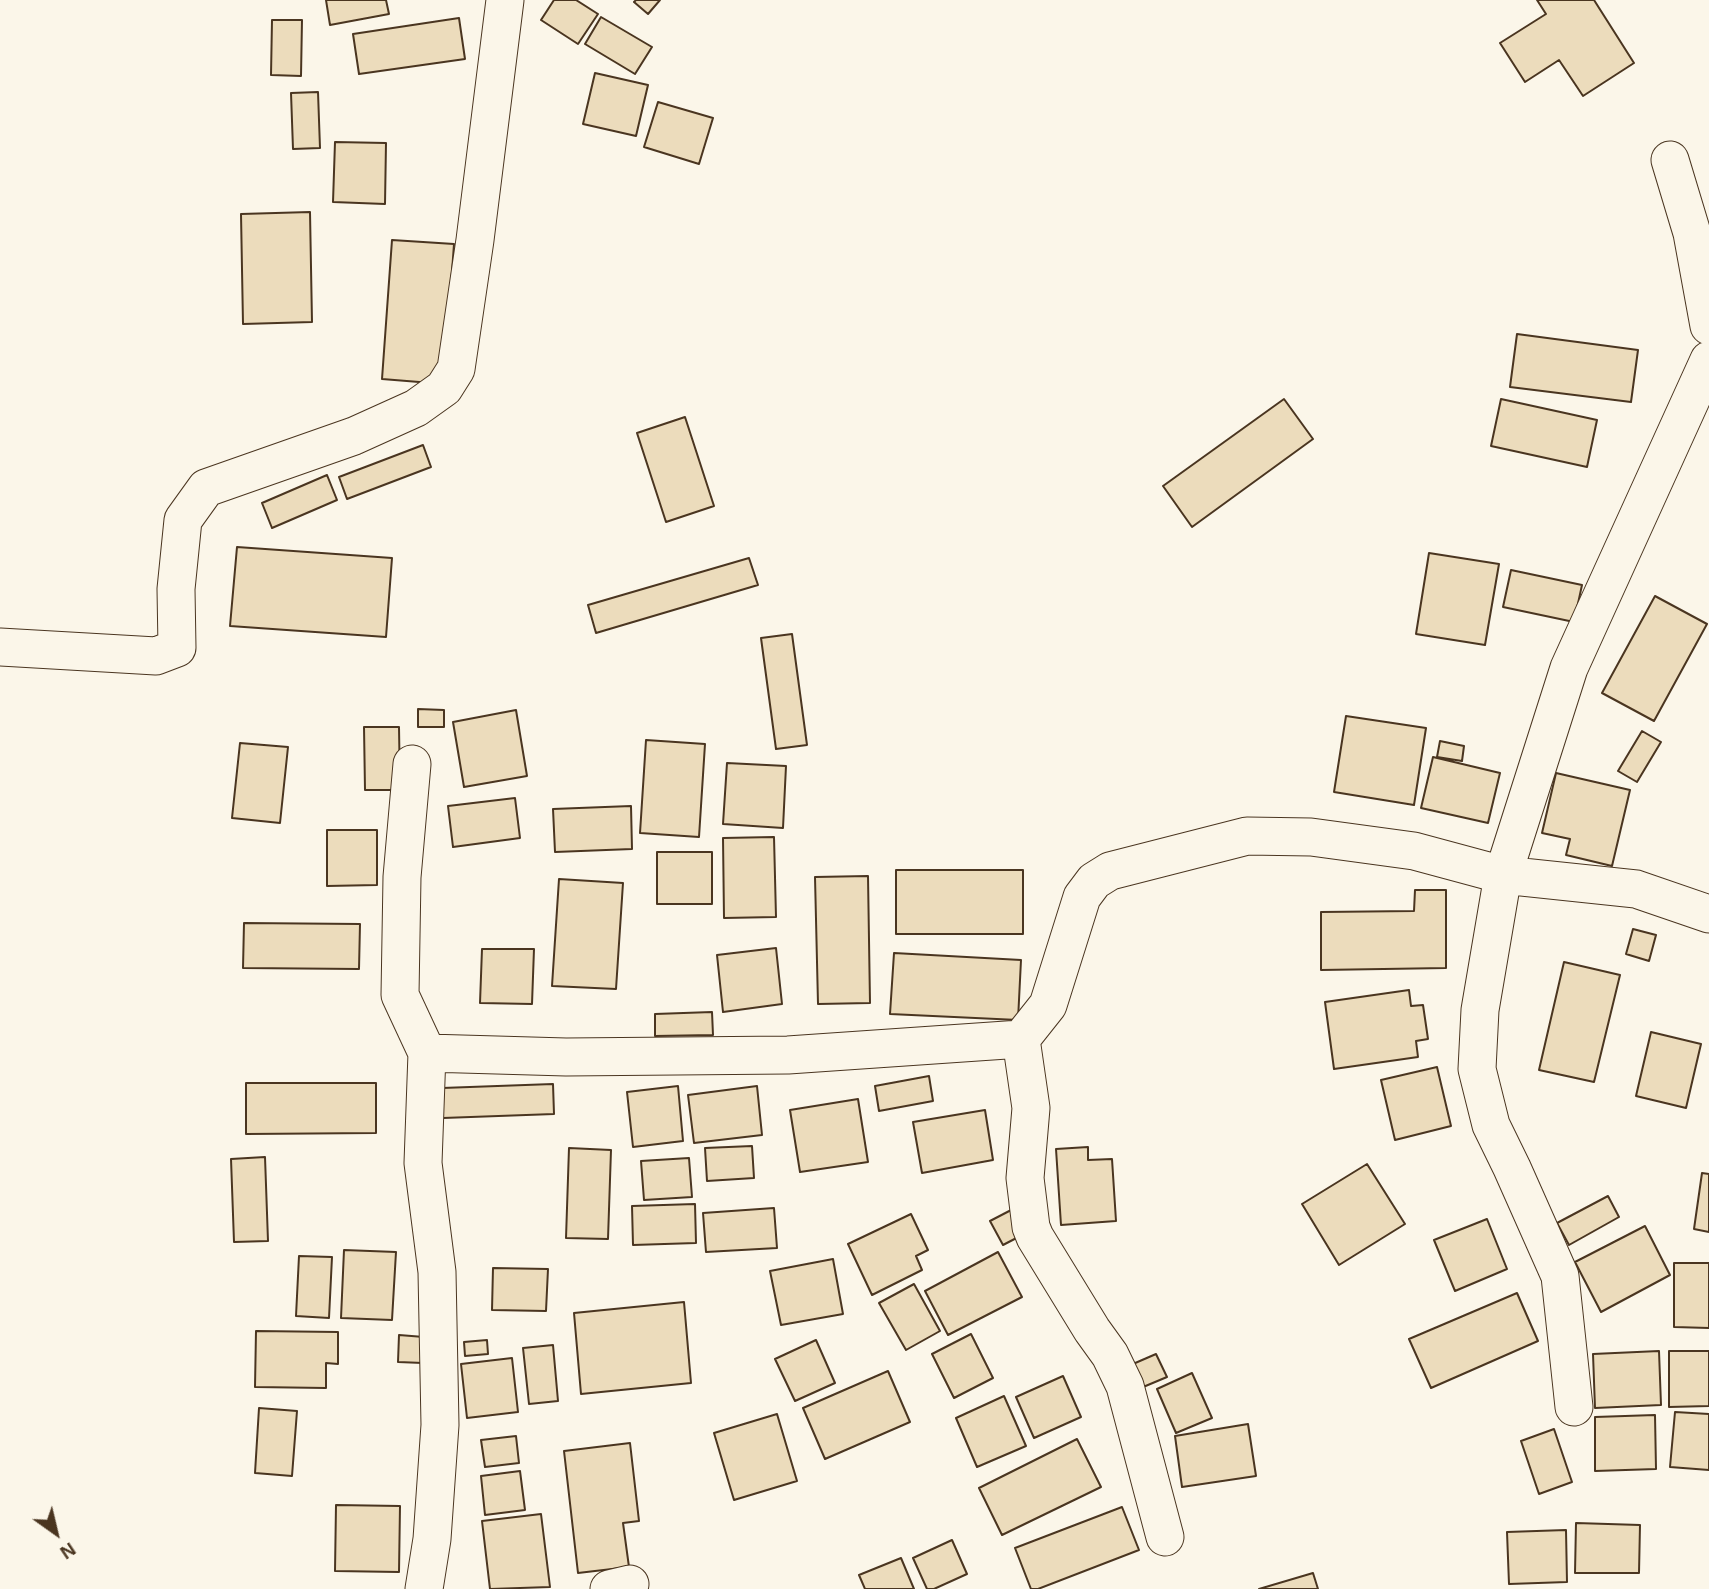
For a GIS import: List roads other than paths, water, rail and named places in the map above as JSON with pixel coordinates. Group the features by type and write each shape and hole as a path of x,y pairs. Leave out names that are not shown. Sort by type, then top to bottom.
{"street":[{"path":"0,647 156,656 177,648 176,589 183,520 206,488 354,436 416,408 444,388 456,369 505,0"},
{"path":"1670,160 1692,233 1709,326"},
{"path":"1574,1407 1560,1276 1490,1125 1477,1069 1480,1010 1503,875 1569,668 1709,360"},
{"path":"412,764 401,877 400,995 427,1053 423,1163 437,1272 440,1425 432,1539 424,1589"},
{"path":"1166,1537 1125,1386 1110,1355 1042,1249 1031,1227 1025,1178 1031,1108 1021,1039 1048,1005 1082,897 1094,881 1110,871 1247,836 1311,837 1413,851 1503,875 1636,889 1709,914"},
{"path":"427,1053 566,1057 788,1055 1021,1039"}]}
